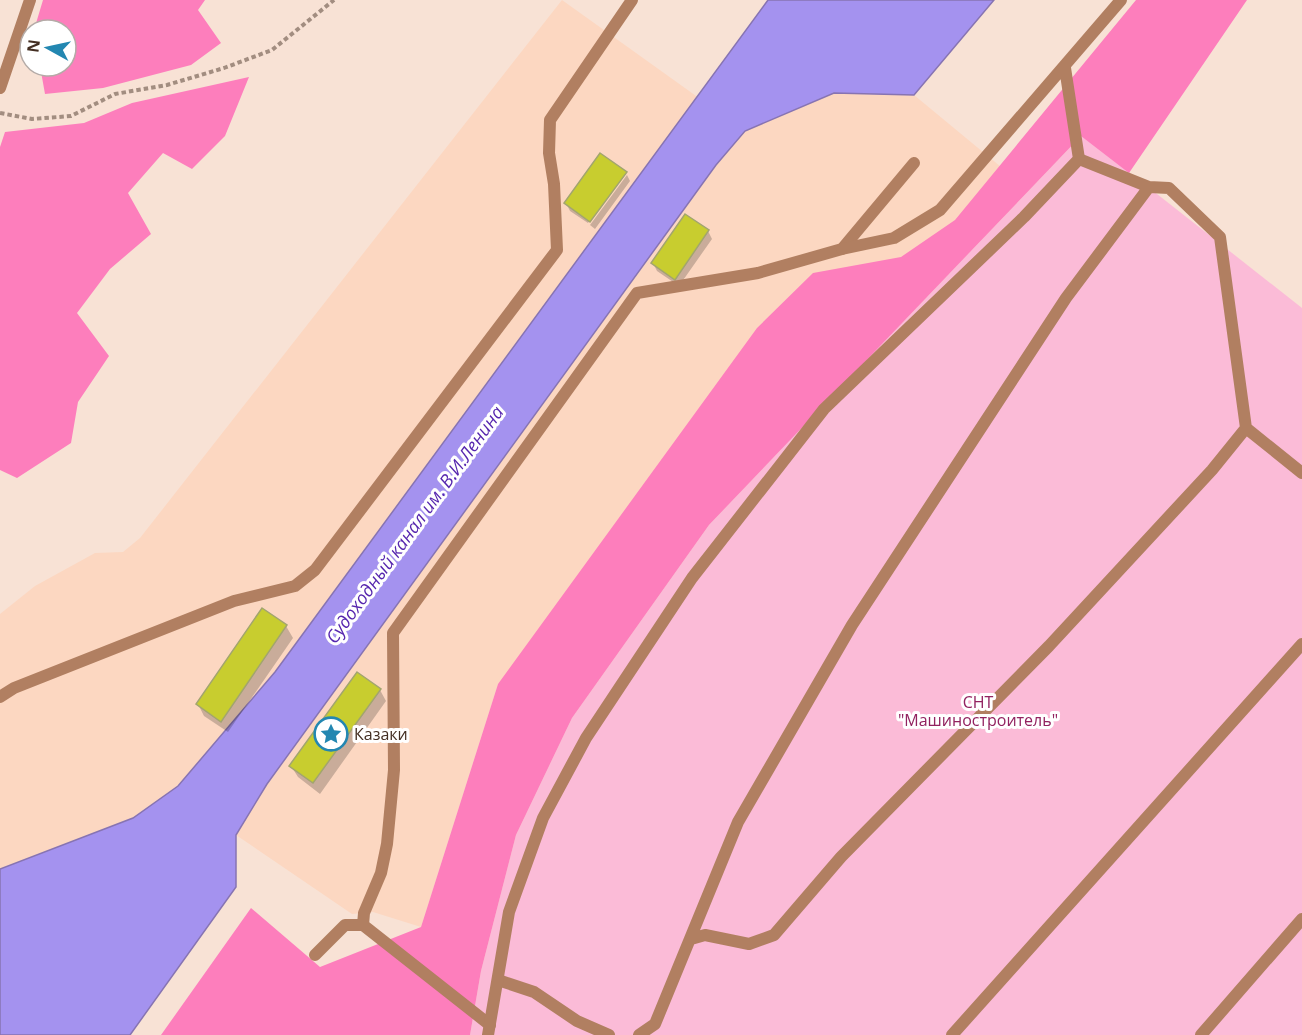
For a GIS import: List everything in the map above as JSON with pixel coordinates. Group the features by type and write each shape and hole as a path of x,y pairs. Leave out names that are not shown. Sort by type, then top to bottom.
{"street":[{"path":"0,88 30,0"},
{"path":"0,697 14,688 234,601 295,586 315,570 557,250 554,184 549,153 550,120 632,0"},
{"path":"363,925 364,913 381,873 387,844 394,770 393,633 637,292 758,273 842,249 894,238 940,210 1065,68 1121,0"},
{"path":"1065,68 1079,159"},
{"path":"1079,159 1149,187 1169,188 1220,237 1246,428 1302,473"},
{"path":"315,955 345,925 363,925 489,1030 509,912 543,818 586,738 692,578 824,409 1024,218 1079,159"},
{"path":"842,249 914,163"},
{"path":"639,1035 655,1024 738,822 852,625 1066,298 1149,187"},
{"path":"691,939 705,935 749,944 774,934 841,856 1049,646 1212,470 1246,428"},
{"path":"952,1035 1302,644"},
{"path":"1201,1035 1302,919"},
{"path":"498,980 534,992 577,1021 609,1035"}],"path":[{"path":"0,113 32,118 71,116 116,94 167,85 224,68 272,50 334,0"}],"shaded area":[{"path":"43,0 205,0 198,10 221,43 191,65 103,88 45,94 42,78 78,78 78,18 38,18"},
{"path":"562,0 745,131 834,93 914,95 1029,190 498,684 421,927 373,912 352,914 236,835 178,787 133,818 0,869 0,614 35,586 95,553 123,552 140,538"},
{"path":"1136,0 1247,0 1129,173 1081,136 709,525 572,718 516,835 481,971 470,1035 161,1035 251,908 320,967 421,927 498,684 757,328 813,273 901,257 955,220"},
{"path":"249,77 225,136 192,169 163,153 128,193 151,234 110,269 77,313 109,356 78,402 71,443 17,478 0,470 0,147 5,132 84,123 132,103"}],"green space":[{"name":"СНТ \"Машиностроитель\"","path":"1082,135 1302,308 1302,1035 470,1035 481,971 516,835 572,718 709,525"}],"water":[{"name":"Судоходный канал им. В.И.Ленина","path":"768,0 994,0 914,95 834,93 745,131 716,165 267,784 236,835 236,887 130,1035 0,1035 0,869 133,818 178,786 275,672"}],"building":[{"path":"600,153 627,172 590,222 564,203"},
{"path":"685,214 709,230 675,280 651,263"},
{"path":"262,608 287,625 221,722 196,704"},
{"path":"357,672 381,689 313,783 289,766"}],"place":[{"name":"Казаки","path":"331,734"}]}
